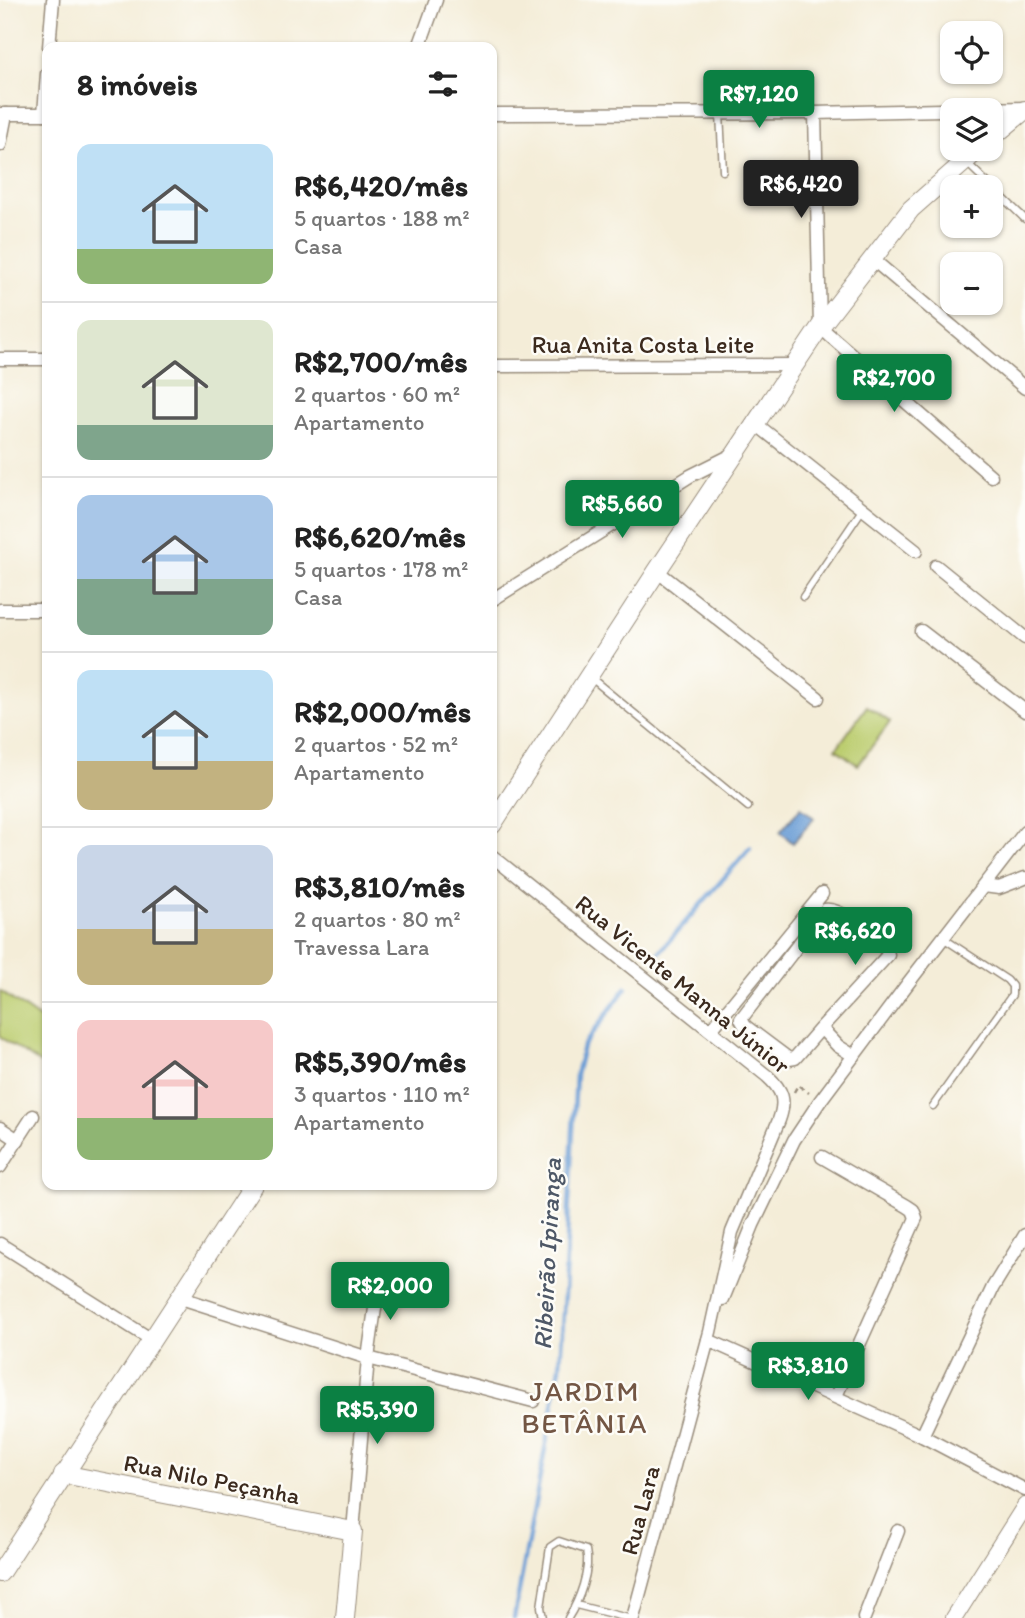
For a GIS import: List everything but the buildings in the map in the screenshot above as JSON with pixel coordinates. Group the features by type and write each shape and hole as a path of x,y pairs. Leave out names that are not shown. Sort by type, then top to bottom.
{"main road":[{"path":"1003,128 1025,109"},
{"path":"497,817 657,570 820,327 911,209 965,161"},
{"path":"0,1573 250,1190"},
{"name":"Rua Nilo Peçanha","path":"63,1475 353,1531"},
{"path":"954,1618 1025,1506"},
{"path":"345,1618 353,1531"}],"street":[{"path":"49,42 53,0"},
{"path":"421,42 436,0"},
{"path":"497,114 720,114 1025,109"},
{"path":"815,113 820,327 991,476"},
{"path":"0,145 3,114 42,114"},
{"path":"872,258 1025,388"},
{"path":"0,359 42,359"},
{"name":"Rua Anita Costa Leite","path":"497,366 793,365"},
{"path":"756,424 916,551"},
{"path":"497,597 690,476 737,453"},
{"path":"936,566 1025,638"},
{"path":"657,570 818,698"},
{"path":"0,610 42,610"},
{"path":"921,631 1025,710"},
{"path":"1025,832 820,1101 794,1140 753,1225 709,1336 922,1436 1025,1490"},
{"name":"Rua Vicente Manna Júnior","path":"497,860 711,1030 776,1084 783,1095 783,1108 732,1232 709,1336"},
{"path":"984,886 999,888 1025,878"},
{"path":"711,1030 822,894"},
{"path":"832,909 887,950 888,955 821,1028 794,1058 789,1059 745,1026 741,1019 825,910 832,909"},
{"path":"821,1028 838,1046 854,1056"},
{"path":"0,1167 33,1116"},
{"path":"0,1128 18,1140"},
{"path":"822,1157 913,1210 916,1218 836,1396"},
{"path":"922,1436 993,1287 1025,1236"},
{"path":"0,1244 152,1340"},
{"path":"353,1531 368,1358 379,1280"},
{"path":"181,1298 368,1358 533,1401"},
{"name":"Rua Lara","path":"633,1618 709,1336"},
{"path":"864,1618 898,1531"}],"lane":[{"path":"720,114 723,171"},
{"path":"965,161 1025,219"},
{"path":"803,597 862,510"},
{"path":"589,676 748,807"},
{"path":"933,1106 1012,995 1012,986 1007,980 943,938"},
{"path":"543,1618 541,1607 551,1547 559,1541 586,1550 588,1559 576,1605 568,1618"},
{"path":"576,1605 628,1618"}],"path":[{"path":"783,1108 798,1085 820,1101"}],"green space":[{"path":"867,706 890,722 858,765 836,749"},
{"path":"0,991 42,1020 42,1065 0,1037"}],"water":[{"path":"801,807 814,818 793,843 780,832"}],"waterway":[{"path":"655,957 750,848"},
{"name":"Ribeirão Ipiranga","path":"514,1618 560,1367 576,1075 583,1046 626,988"}],"district":[{"name":"JARDIM BETÂNIA","path":"585,1407"}]}
